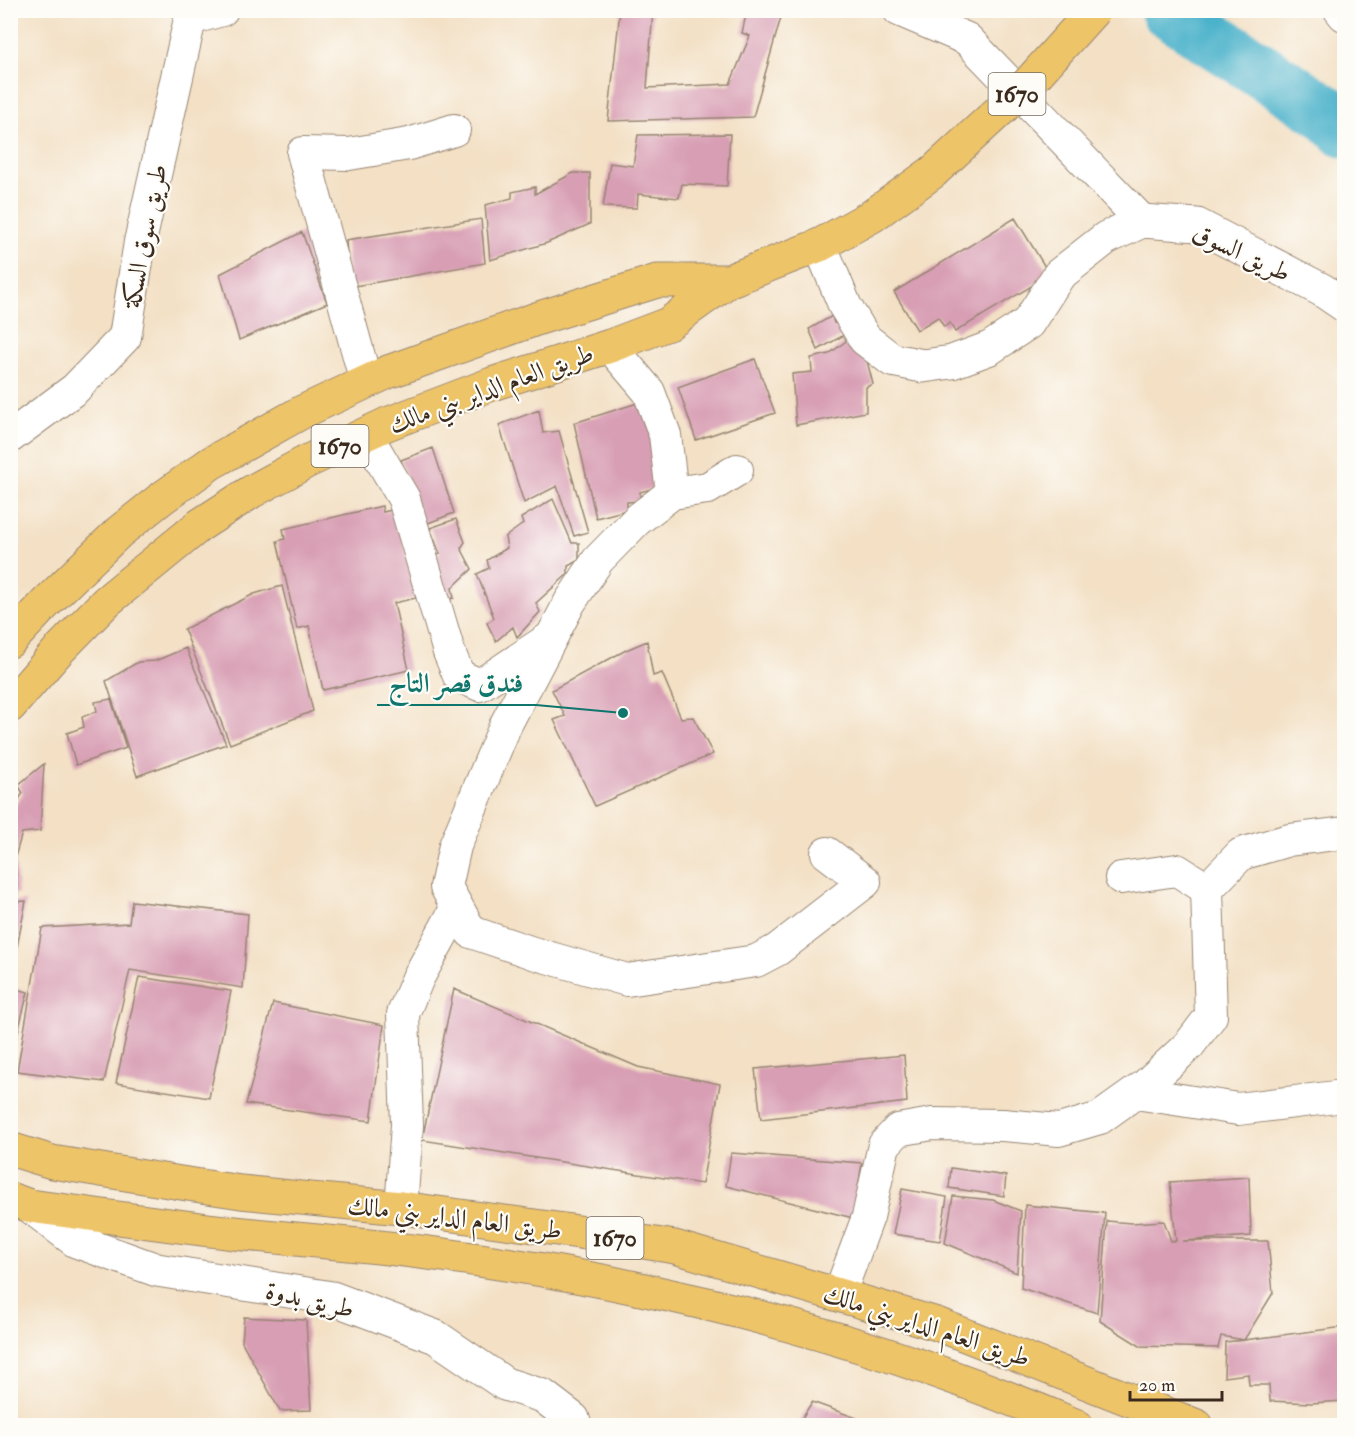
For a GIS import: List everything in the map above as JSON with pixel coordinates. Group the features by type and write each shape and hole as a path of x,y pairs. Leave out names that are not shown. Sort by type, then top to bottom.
{"highway":[{"name":"طريق العام الداير بني مالك","path":"10,706 57,651 107,601 200,525 308,461 387,424 492,384 610,346 669,324 728,281 820,245 872,216 933,172 1024,88 1094,10"},
{"name":"طريق العام الداير بني مالك","path":"10,641 119,532 210,463 302,412 366,382 519,325 657,280 728,281"},
{"name":"طريق العام الداير بني مالك","path":"10,1149 52,1162 181,1184 402,1208 675,1247 936,1324 1197,1425"},
{"name":"طريق العام الداير بني مالك","path":"20,1203 232,1232 380,1247 506,1265 642,1289 730,1309 885,1353 1014,1399 1077,1425"}],"street":[{"name":"طريق سوق السكة","path":"10,436 75,389 125,337 140,242 190,19 222,10"},
{"path":"898,10 967,39 1142,221"},
{"path":"1340,10 1344,15"},
{"path":"366,382 303,153 349,154 409,144 454,130"},
{"name":"طريق السوق","path":"820,245 844,306 865,339 892,360 923,366 952,362 1000,342 1028,323 1059,275 1106,238 1142,221 1197,225 1344,305"},
{"path":"610,346 649,392 665,435 672,493"},
{"path":"366,434 404,499 449,652 459,676 480,685 550,638"},
{"path":"737,470 708,488 672,493 637,520 598,560 570,602 506,724 455,846 446,887 471,932 627,981 756,961 777,950 865,882 826,853"},
{"path":"839,1295 868,1217 884,1145 898,1130 932,1124 1003,1125 1059,1130 1100,1118 1136,1093 1189,1045 1211,1017 1207,889 1241,854 1289,840 1344,833"},
{"path":"1121,878 1177,870 1207,889"},
{"path":"402,1208 407,1125 403,1014 418,978 457,907"},
{"path":"1136,1093 1238,1109 1344,1096"},
{"name":"طريق بدوة","path":"20,1203 76,1241 157,1270 332,1298 436,1337 506,1384 543,1396 573,1419 575,1425"}],"building":[{"path":"620,10 653,10 647,88 730,84 750,36 742,33 747,10 783,10 753,117 608,121"},
{"path":"730,134 727,186 682,184 679,198 638,194 637,208 603,207 610,163 633,166 638,135"},
{"path":"573,173 590,173 590,224 547,243 490,260 485,205 512,198 512,192 535,187 535,194"},
{"path":"1015,218 1050,275 955,332 950,323 944,327 938,317 917,330 894,292"},
{"path":"481,219 485,263 349,287 346,240"},
{"path":"302,232 327,303 239,340 220,274"},
{"path":"832,316 834,323 844,324 844,335 818,350 809,329"},
{"path":"854,335 866,357 873,384 866,387 866,412 796,425 792,374 812,372 811,358 829,354"},
{"path":"755,359 775,413 696,440 678,387"},
{"path":"647,400 663,486 640,492 640,501 627,502 627,510 596,518 574,423"},
{"path":"539,410 543,433 559,431 588,532 574,536 557,486 524,503 499,425"},
{"path":"433,448 454,513 423,525 401,460"},
{"path":"553,499 572,543 579,543 579,560 568,566 568,574 536,603 540,612 517,637 513,627 496,641 487,623 494,618 477,574 489,568 487,560 507,548 505,537 523,524 521,518"},
{"path":"382,506 383,512 396,509 416,598 394,603 409,670 323,690 309,626 297,629 277,541 285,539 283,529"},
{"path":"456,519 465,542 461,548 472,569 452,588 454,598 445,600 434,556 440,554 430,528"},
{"path":"282,586 313,711 230,744 184,629 254,594"},
{"path":"647,641 653,676 662,673 681,718 693,717 713,754 595,806 554,720 565,716 552,690"},
{"path":"186,648 226,744 137,776 106,681 138,662 155,661"},
{"path":"111,699 126,748 76,765 67,733 84,727 82,717 97,711 95,702"},
{"path":"44,764 40,831 22,833 15,857 18,894 10,893 10,813 23,793 18,785"},
{"path":"26,901 12,973 10,973 10,902"},
{"path":"132,901 248,914 243,988 130,970 104,1082 17,1071 42,928 129,923"},
{"path":"139,977 231,991 209,1098 116,1083"},
{"path":"10,987 28,992 11,1059 10,1059"},
{"path":"454,989 638,1067 720,1084 702,1184 422,1140"},
{"path":"273,1003 384,1025 371,1121 246,1104"},
{"path":"904,1055 907,1102 761,1119 755,1069"},
{"path":"731,1153 862,1163 853,1218 726,1186"},
{"path":"951,1168 1006,1176 1004,1196 949,1188"},
{"path":"1249,1177 1251,1236 1183,1241 1268,1241 1273,1293 1244,1340 1221,1336 1218,1348 1140,1346 1100,1321 1107,1221 1131,1223 1164,1221 1171,1241 1176,1241 1170,1182"},
{"path":"902,1189 947,1197 940,1241 893,1234"},
{"path":"953,1196 993,1200 1021,1211 1017,1273 945,1243"},
{"path":"1025,1205 1105,1213 1097,1313 1021,1288"},
{"path":"244,1317 306,1320 311,1410 280,1411 242,1342"},
{"path":"1344,1327 1344,1401 1311,1403 1270,1401 1269,1385 1249,1385 1248,1374 1224,1377 1225,1342"},
{"path":"812,1402 876,1425 876,1426 797,1426"}],"waterway":[{"path":"1168,10 1327,113 1344,130"}],"place":[{"name":"فندق قصر التاج","path":"623,713"}]}
